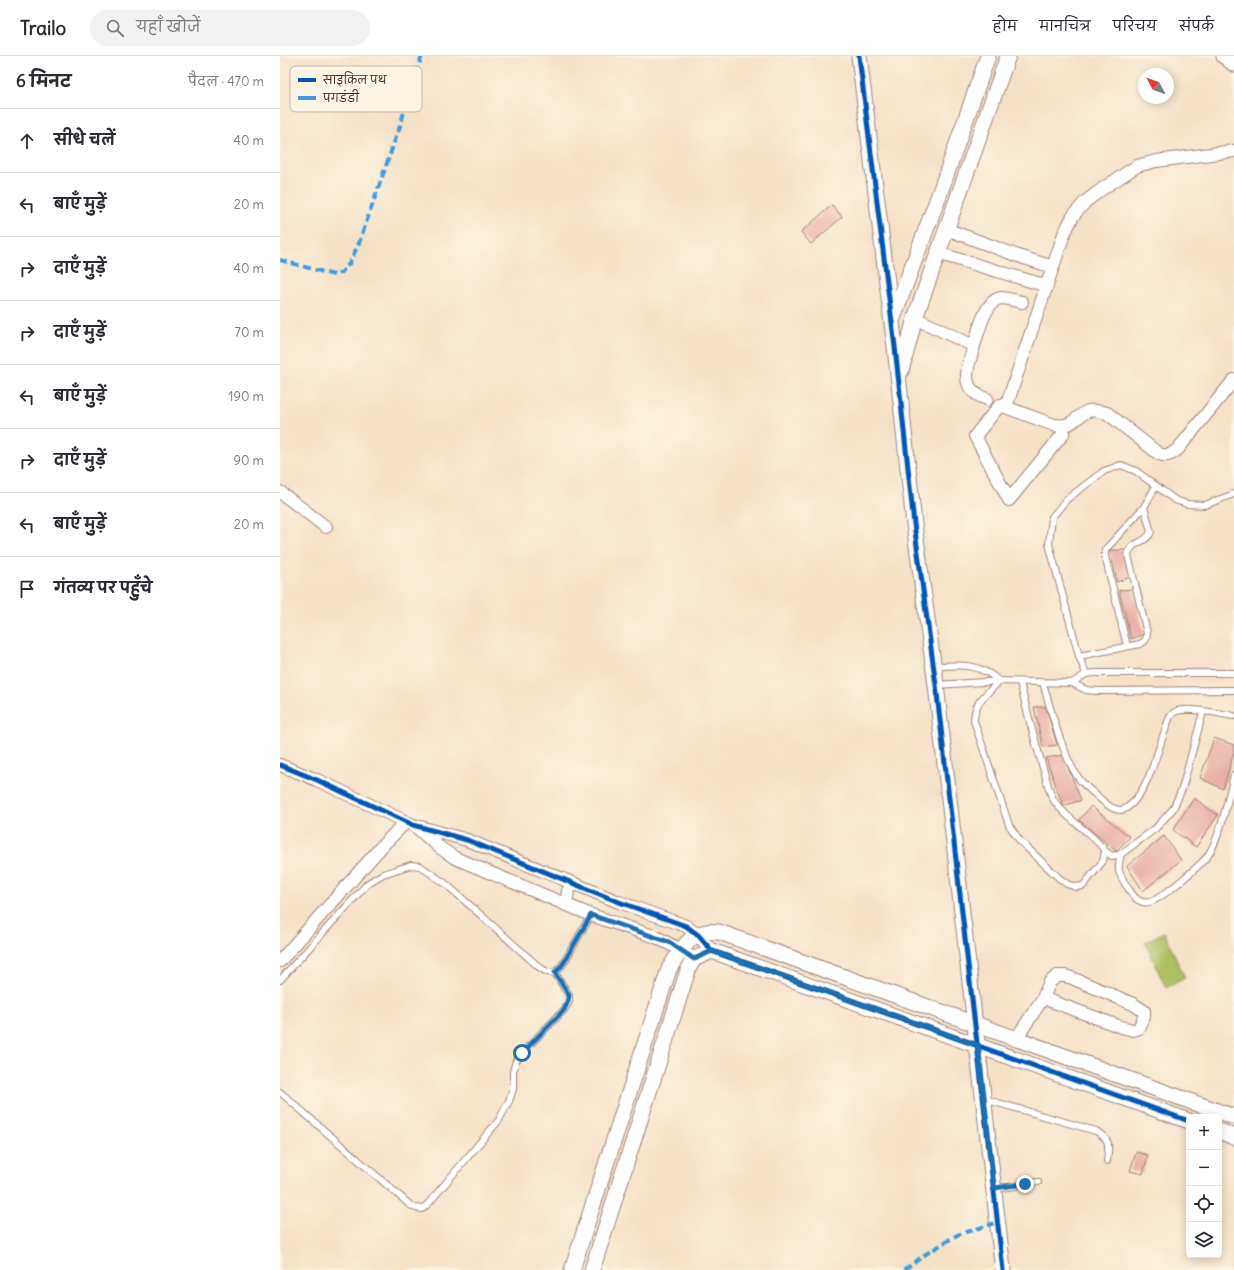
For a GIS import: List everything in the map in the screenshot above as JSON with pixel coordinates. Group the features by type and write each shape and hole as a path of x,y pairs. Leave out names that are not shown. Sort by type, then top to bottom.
{"street":[{"path":"859,56 892,321 914,524 936,685 1003,1270"},
{"path":"892,321 939,195 988,56"},
{"path":"899,382 914,318 1008,56"},
{"path":"1224,56 1234,64"},
{"path":"1006,407 1064,234 1073,216 1085,202 1137,166 1156,161 1234,150"},
{"path":"946,229 1021,257 1053,267"},
{"path":"938,253 1047,286"},
{"path":"987,400 975,393 968,386 967,373 974,346 987,308 993,301 1000,298 1022,302"},
{"path":"914,318 974,346"},
{"path":"1063,426 1062,434 1009,500 975,436 1000,405 1054,425 1063,426 1071,423 1089,411 1107,413 1159,454 1165,456 1172,454 1178,449 1234,380"},
{"path":"280,492 326,527"},
{"path":"280,765 317,780 410,823 467,840 626,904 686,926 698,935 712,951 1186,1119"},
{"path":"410,823 455,858 591,915 656,937 681,950 694,959"},
{"path":"280,961 383,845 410,823"},
{"path":"502,878 511,858"},
{"path":"566,905 568,891 573,883"},
{"path":"616,923 626,904"},
{"path":"572,1270 669,969 681,950 690,940 706,932 719,932 1234,1117"},
{"path":"592,1270 689,966 694,959 712,951"},
{"path":"1016,1039 1043,998 1050,982 1057,976 1065,976 1140,1007 1144,1011 1144,1017 1139,1028 1133,1030 1043,998"},
{"path":"1222,1132 1234,1137"}],"lane":[{"path":"1086,674 1079,656 1049,544 1052,517 1067,499 1104,471 1121,465 1136,471 1175,500 1187,504 1205,505 1234,494"},
{"path":"1127,646 1105,556 1105,550 1144,506 1156,486"},
{"path":"1079,656 1140,644 1145,642 1147,639 1147,633 1128,555 1129,550 1133,546 1149,536 1150,532 1144,506"},
{"path":"933,666 965,665 976,667 1000,681"},
{"path":"1072,683 1086,674 1234,673"},
{"path":"1000,681 978,703 974,712 974,722 1009,825 1020,840 1059,878 1067,884 1076,887 1083,886 1103,861 1105,851"},
{"path":"936,685 1000,681 1072,683 1086,690 1097,691 1234,690"},
{"path":"1020,682 1037,750 1054,801 1062,811 1112,856 1121,854 1156,828 1173,809 1182,789 1203,712"},
{"path":"1043,683 1061,742 1071,766 1079,779 1088,789 1112,808 1119,810 1128,808 1140,793 1149,776 1169,719 1174,712 1182,710 1234,716"},
{"path":"1121,854 1117,868 1120,876 1135,898 1142,902 1150,902 1158,898 1198,867 1208,855 1215,843 1234,775"},
{"path":"280,980 368,883 383,874 411,865 420,866 440,879 539,967 547,972 555,973"},
{"path":"555,973 563,964 591,915"},
{"path":"280,1092 410,1205 416,1208 422,1208 428,1204 499,1120 509,1101 513,1089 513,1071 516,1061 564,1010 569,995 555,973"},
{"path":"984,1099 1096,1131 1108,1140 1107,1161"},
{"path":"994,1188 1038,1182"}],"green space":[{"path":"1164,932 1185,978 1166,988 1145,942"}],"building":[{"path":"832,205 842,217 811,244 801,232"},
{"path":"1110,550 1125,550 1130,577 1117,582"},
{"path":"1133,589 1144,634 1131,639 1119,590"},
{"path":"1034,707 1046,707 1057,745 1043,747"},
{"path":"1214,738 1234,745 1234,752 1223,789 1200,778"},
{"path":"1063,755 1081,800 1063,806 1046,758"},
{"path":"1194,798 1218,815 1196,847 1173,830"},
{"path":"1091,806 1130,837 1116,851 1079,820"},
{"path":"1164,836 1181,860 1143,891 1127,866"},
{"path":"1136,1152 1148,1155 1143,1174 1130,1171"}],"marked path":[{"path":"418,66 422,56"},
{"path":"280,260 334,275 342,272 349,264 359,243 404,112"},
{"path":"904,1270 926,1254 957,1235 998,1222"}],"cycle path":[{"path":"859,56 895,347 914,524 936,685 1003,1270"},
{"path":"280,765 317,780 413,825 467,840 619,902 686,926 698,935 712,951 1186,1120"}],"route":[{"path":"522,1053 564,1010 569,995 555,973 563,964 591,915 669,942 694,959 712,951 978,1045 994,1188 1025,1184"}]}
